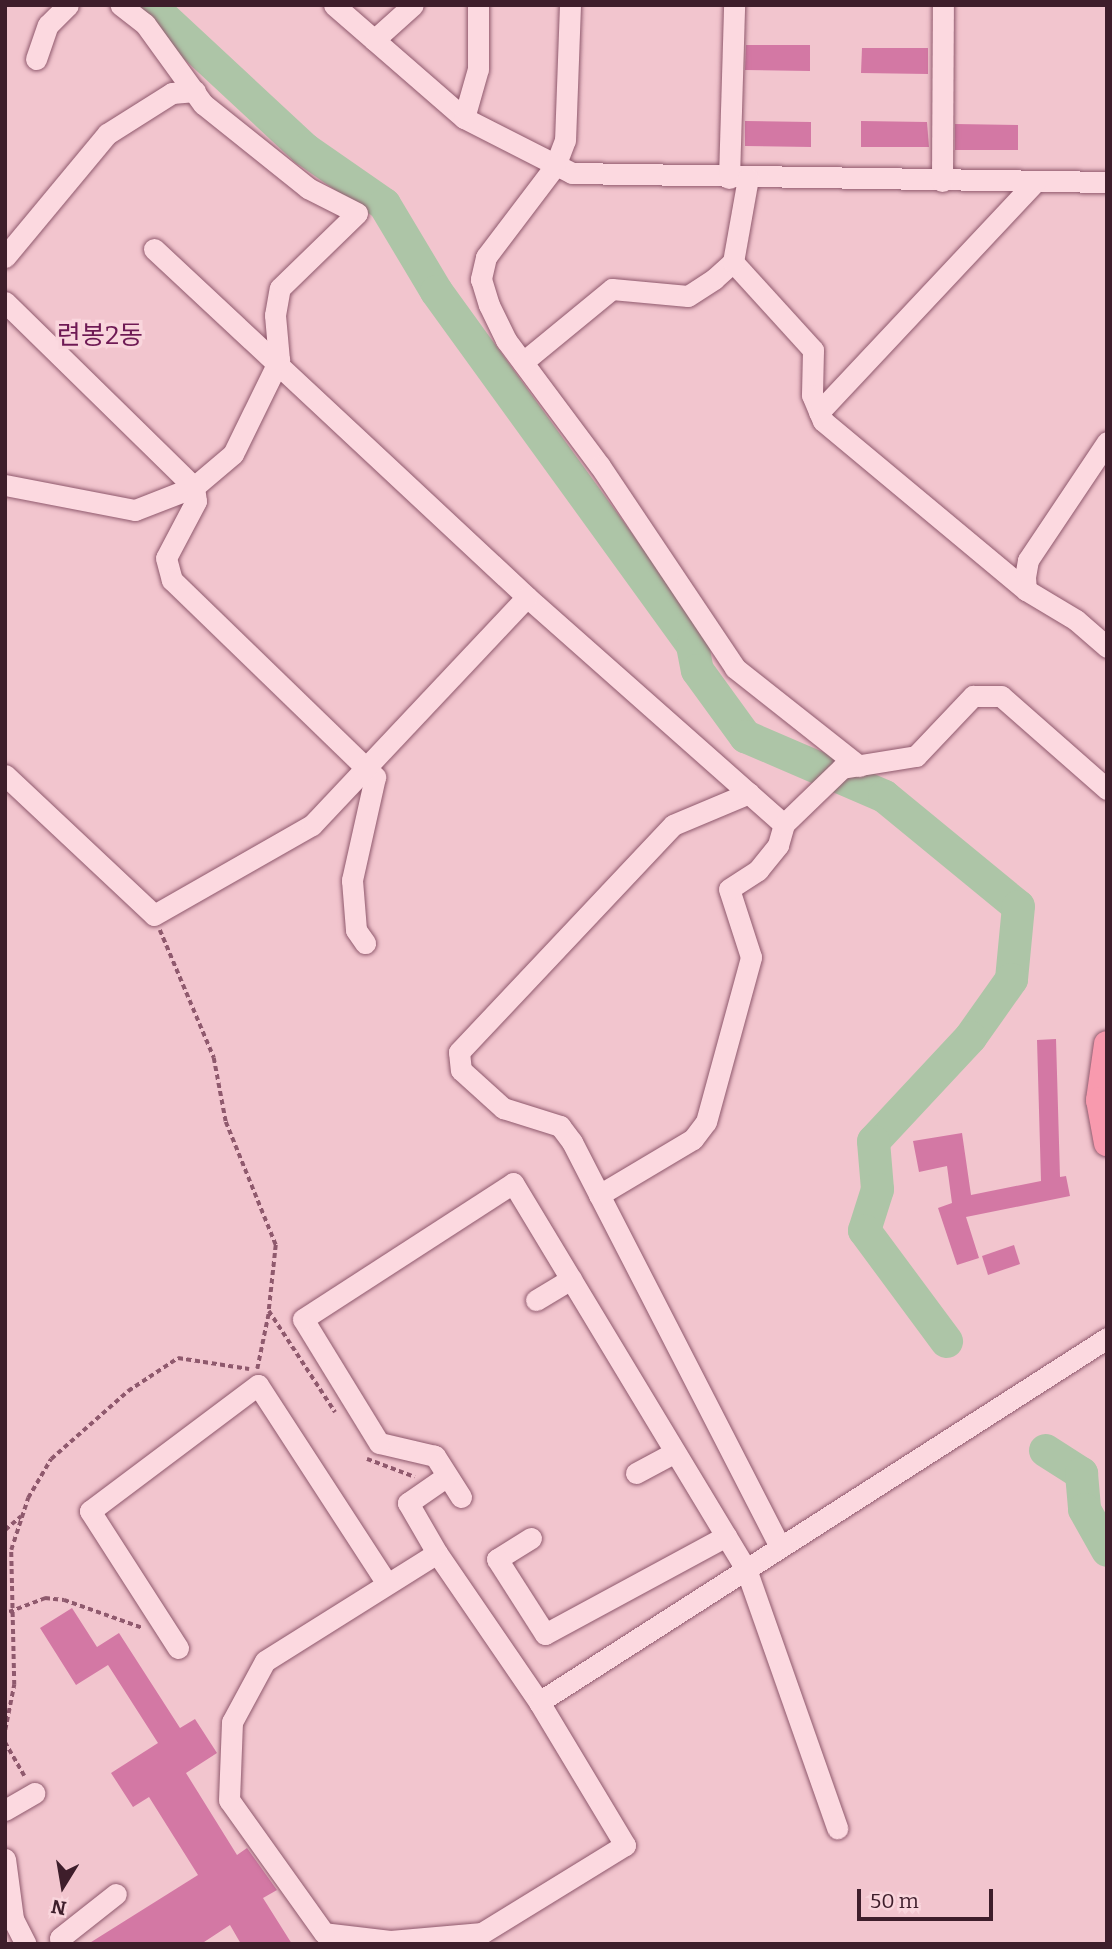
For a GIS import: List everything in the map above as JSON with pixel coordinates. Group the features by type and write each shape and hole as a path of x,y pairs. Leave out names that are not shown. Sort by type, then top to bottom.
{"main road":[{"path":"1107,1044 1099,1100 1107,1143"}],"street":[{"path":"36,59 48,25 68,5"},
{"path":"5,485 135,510 194,486 233,454 279,360 275,315 280,288 357,213 298,180 195,92 145,24 121,5"},
{"path":"334,5 464,118 572,173 739,178 1107,182"},
{"path":"374,40 413,5"},
{"path":"464,118 478,69 478,5"},
{"path":"570,5 565,140 555,166 495,239 481,279 506,340 735,668 850,767"},
{"path":"734,5 739,178 733,262 813,350 812,395 823,421 1027,590 1076,620 1107,647"},
{"path":"942,181 943,5"},
{"path":"5,257 107,134 172,93 195,92"},
{"path":"819,412 1035,182"},
{"path":"154,249 187,285 279,360 527,597 784,824"},
{"path":"523,362 612,289 688,296 733,262"},
{"path":"5,302 194,486 196,501 166,558 172,580 375,777 352,904 356,930 365,943"},
{"path":"1027,590 1028,560 1107,442"},
{"path":"5,775 154,915 312,825 527,597"},
{"path":"598,1195 693,1139 706,1122 751,957 729,889 758,870 778,845 784,824 822,789 850,767 916,756 973,696 1001,695 1107,789"},
{"path":"749,793 673,825 459,1052 461,1070 502,1108 560,1126 780,1547"},
{"path":"461,1497 435,1456 379,1443 303,1319 513,1183 746,1569 837,1828"},
{"path":"536,1300 572,1279"},
{"path":"539,1702 1107,1339"},
{"path":"173,1640 90,1511 258,1385 387,1584"},
{"path":"636,1474 675,1451"},
{"path":"437,1553 265,1661 233,1722 229,1800 324,1933 390,1942 482,1933 625,1845 539,1702 437,1553 408,1503 447,1476"},
{"path":"531,1538 497,1559 545,1634 726,1536"},
{"path":"5,1811 34,1793"},
{"path":"5,1859 13,1919 26,1944"},
{"path":"61,1944 60,1938 116,1894"}],"path":[{"path":"154,915 214,1058 226,1122 276,1245 269,1311 256,1371"},
{"path":"269,1311 339,1418"},
{"path":"363,1452 371,1464 413,1475 429,1489"},
{"path":"5,1530 23,1515"},
{"path":"9,1612 45,1598 64,1600 173,1640"},
{"path":"5,1742 34,1793"}],"building":[{"path":"746,45 810,45 810,71 745,70"},
{"path":"862,48 928,48 928,74 861,73"},
{"path":"745,121 811,122 811,147 745,146"},
{"path":"861,121 927,122 929,147 861,147"},
{"path":"955,124 1018,125 1018,150 955,150"},
{"path":"1056,1039 1060,1177 1066,1176 1070,1196 966,1217 979,1258 957,1265 938,1208 952,1203 947,1166 919,1172 913,1141 962,1133 971,1195 1041,1181 1037,1040"},
{"path":"1014,1245 1020,1264 988,1275 982,1256"},
{"path":"72,1608 97,1647 119,1633 180,1728 195,1719 217,1753 186,1773 237,1855 247,1848 277,1890 263,1898 292,1944 241,1944 230,1925 201,1944 88,1944 198,1875 149,1797 133,1807 111,1773 158,1743 108,1665 76,1685 40,1628"}],"waterway":[{"path":"150,5 305,149 384,204 436,291 692,645 697,670 745,736 884,796 1018,906 1011,979 970,1037 873,1141 877,1189 864,1230 946,1341"},
{"path":"1045,1450 1081,1473 1084,1509 1107,1550"}],"district":[{"name":"련봉2동","path":"100,336"}]}
